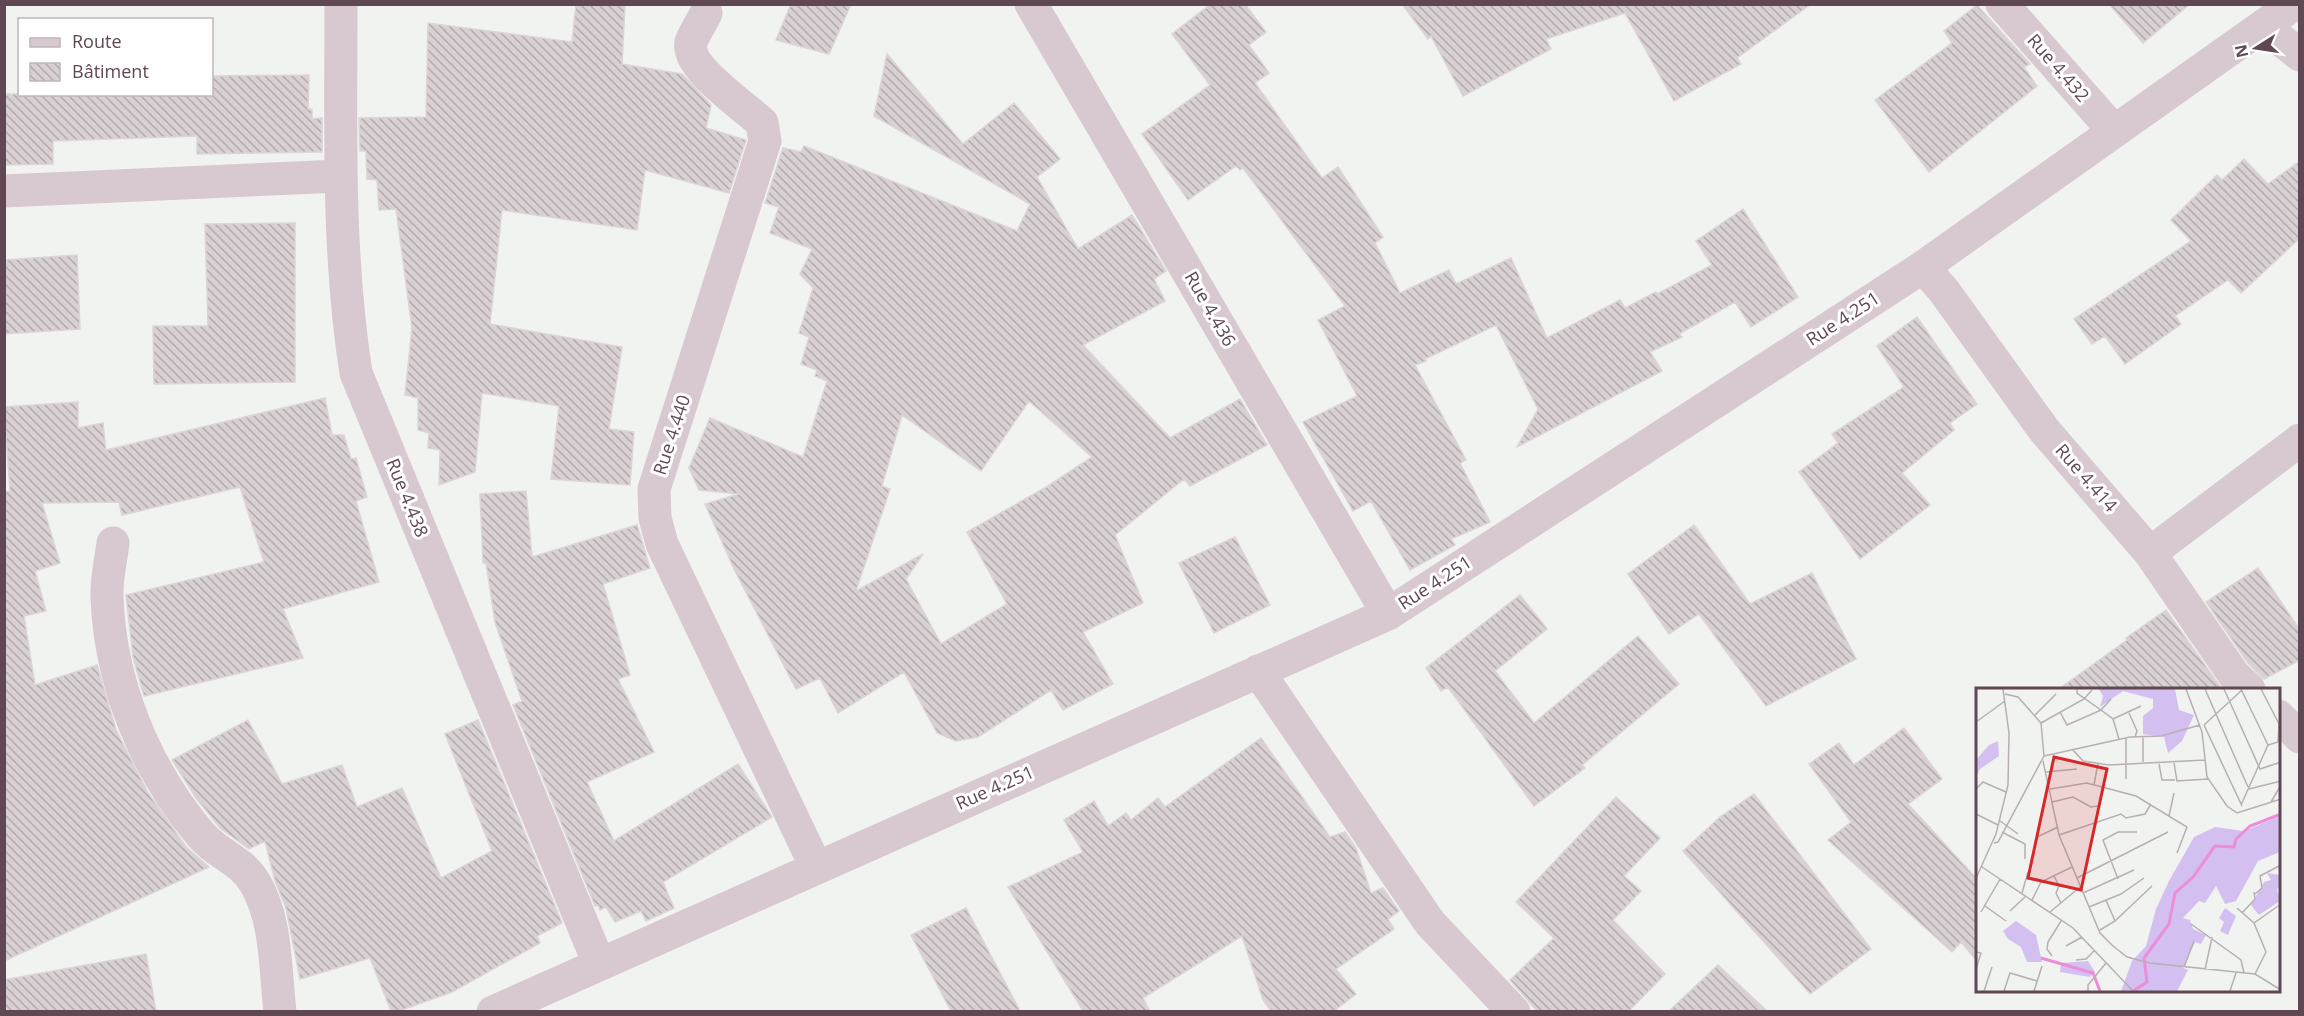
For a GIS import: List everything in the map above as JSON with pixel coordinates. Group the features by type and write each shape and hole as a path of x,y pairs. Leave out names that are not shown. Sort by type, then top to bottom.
{"street":[{"name":"Rue 4.438","path":"341,4 340,176 347,314 356,374 599,964"},
{"name":"Rue 4.436","path":"1031,4 1388,614"},
{"name":"Rue 4.432","path":"2002,4 2114,131"},
{"name":"Rue 4.251","path":"493,1011 1388,614 1923,267 2294,4"},
{"name":"Rue 4.440","path":"706,13 691,42 691,57 704,74 762,123 765,141 654,489 656,518 662,544 816,867"},
{"path":"2263,26 2300,55"},
{"path":"4,191 340,176"},
{"name":"Rue 4.414","path":"1923,267 1958,309 2044,430 2150,553 2234,675 2248,688"},
{"path":"2150,553 2300,440"},
{"path":"113,543 107,595 111,643 132,723 180,807 202,836 222,856 239,864 255,882 270,916 280,1011"},
{"path":"1258,671 1430,923 1514,1011"},
{"path":"2280,718 2300,737"}],"building":[{"path":"576,4 625,4 622,64 682,74 711,105 706,128 746,140 729,193 645,170 637,230 502,210 490,324 622,347 609,429 634,432 630,485 551,479 559,406 482,393 475,472 439,485 440,450 428,448 429,433 418,430 418,398 405,395 412,328 396,209 379,210 377,180 367,179 366,151 360,151 359,118 426,117 428,23 572,42"},
{"path":"791,4 851,4 829,54 776,40"},
{"path":"1211,4 1245,4 1266,32 1249,45 1269,73 1255,83 1322,178 1338,167 1383,237 1375,243 1400,293 1449,270 1456,284 1511,258 1547,338 1620,300 1625,308 1712,265 1696,241 1743,209 1798,297 1751,327 1735,302 1679,334 1682,337 1650,352 1662,371 1517,447 1538,409 1496,325 1415,365 1466,460 1460,463 1490,522 1451,539 1455,545 1410,570 1371,501 1353,511 1303,422 1357,396 1318,320 1345,306 1243,168 1240,170 1236,166 1188,200 1142,134 1210,85 1172,34"},
{"path":"1402,4 1811,4 1737,58 1741,64 1674,101 1625,13 1546,39 1551,49 1463,96 1431,36 1428,39"},
{"path":"2109,4 2190,4 2143,43"},
{"path":"1977,5 2030,64 2024,67 2037,86 1929,172 1875,100 1952,43 1944,31"},
{"path":"887,54 963,144 1014,103 1060,159 1037,177 1078,249 1132,215 1166,271 1154,279 1165,301 1083,345 1170,438 1240,399 1267,445 1190,486 1184,479 1115,535 1143,603 1083,632 1113,684 1063,710 1051,690 978,737 956,741 937,733 904,672 838,713 820,678 796,689 735,571 705,504 739,494 699,490 689,468 710,418 803,457 827,381 815,376 817,370 801,364 809,337 799,333 813,288 800,274 812,249 770,233 779,207 765,203 783,148 801,152 804,146 1017,231 1030,204 874,116","holes":["1029,401 1092,457 1048,486 967,532 1007,604 941,644 906,579 923,554 856,591 890,489 882,486 902,415 981,471"]},
{"path":"309,75 308,109 312,109 312,119 322,118 322,152 197,154 197,136 53,141 53,164 4,165 4,94 18,94 18,96 213,96 213,76"},
{"path":"2244,159 2268,184 2300,161 2300,238 2241,293 2228,280 2175,316 2181,324 2125,364 2105,336 2092,344 2074,319 2191,241 2171,220 2217,175 2222,180"},
{"path":"295,223 295,382 154,384 153,326 208,326 205,224"},
{"path":"77,255 80,329 4,334 4,260"},
{"path":"1917,317 1977,404 1950,423 1954,430 1902,473 1930,505 1860,559 1799,472 1838,443 1832,434 1904,387 1877,346"},
{"path":"325,398 332,435 344,435 351,459 356,458 367,497 356,501 379,582 283,609 303,658 144,696 133,657 126,595 264,562 240,487 122,515 119,502 42,503 60,563 35,571 46,611 24,616 35,685 97,665 116,730 147,791 186,847 209,867 4,961 4,492 10,491 4,407 78,402 78,428 103,423 106,450"},
{"path":"526,491 532,557 637,525 650,568 603,584 630,675 618,679 654,752 587,782 614,841 738,764 772,817 663,882 674,908 646,921 641,911 615,922 606,907 600,910 598,905 595,906 513,705 522,701 495,622 486,563 483,563 480,494"},
{"path":"1694,525 1750,604 1812,573 1856,659 1766,706 1699,614 1669,634 1628,574"},
{"path":"1235,537 1270,605 1214,633 1179,563"},
{"path":"2258,568 2300,630 2300,660 2264,679 2248,663 2206,602"},
{"path":"1520,595 1547,629 1495,671 1534,723 1638,636 1679,684 1582,765 1585,768 1534,806 1448,687 1441,691 1426,668"},
{"path":"2166,610 2221,688 2060,688 2127,640 2126,638"},
{"path":"248,720 282,784 342,765 357,807 402,788 441,878 492,851 445,734 478,720 562,923 537,936 540,943 452,992 399,1011 391,1011 370,958 300,979 286,908 275,881 265,841 249,849 220,828 196,798 172,760"},
{"path":"1904,728 1942,779 1908,804 1976,878 1976,960 1961,942 1952,952 1828,840 1851,822 1809,764 1839,743 1854,765"},
{"path":"1261,738 1330,837 1345,832 1356,848 1371,893 1383,888 1399,911 1388,919 1394,929 1336,969 1356,994 1334,1011 1271,1011 1263,1000 1242,936 1143,998 1150,1011 1083,1011 1008,887 1083,852 1064,820 1094,801 1108,826 1126,813 1131,820 1158,798 1165,807"},
{"path":"1754,794 1871,949 1810,994 1683,851 1720,817"},
{"path":"1616,797 1660,838 1624,876 1641,891 1613,920 1665,974 1629,1011 1537,1011 1510,980 1554,938 1516,902"},
{"path":"966,908 1020,1011 951,1011 911,935"},
{"path":"146,954 156,1011 4,1011 4,980"},
{"path":"1718,965 1767,1011 1669,1011"}]}
